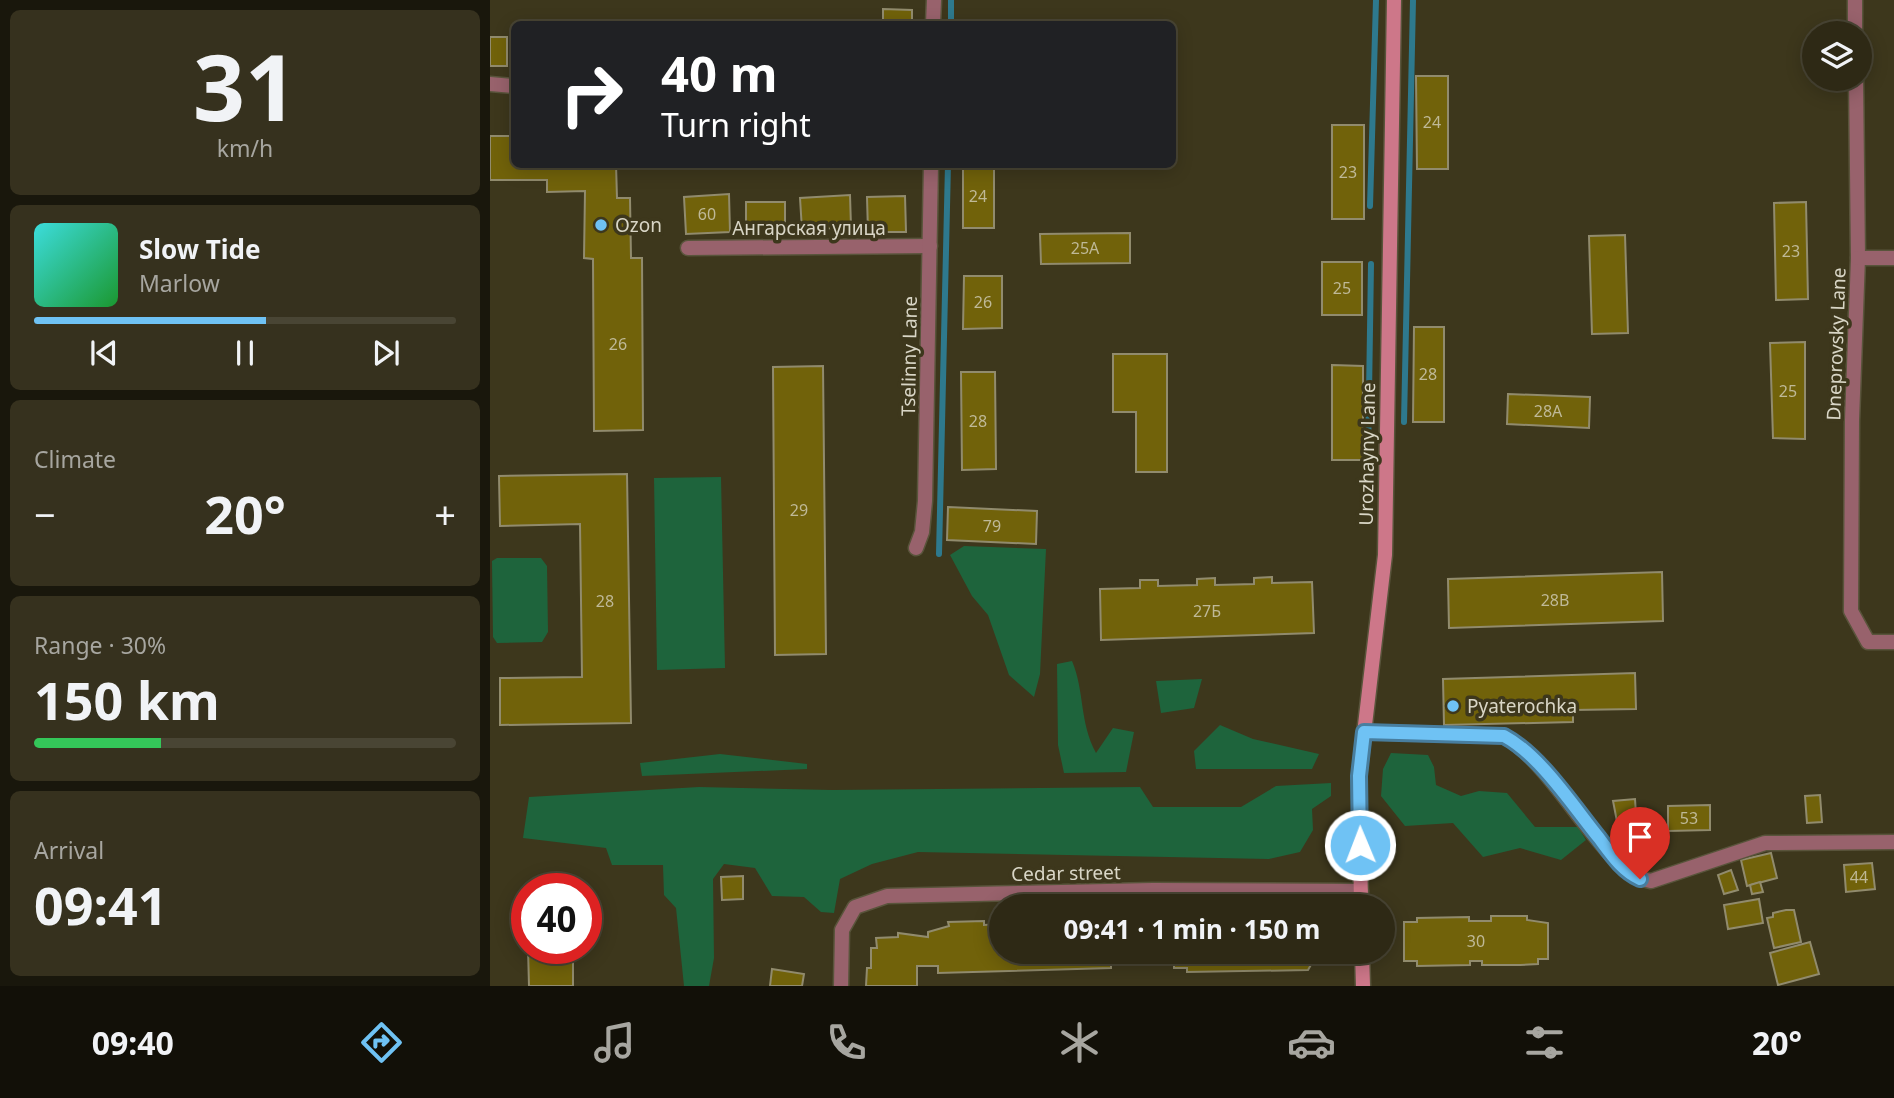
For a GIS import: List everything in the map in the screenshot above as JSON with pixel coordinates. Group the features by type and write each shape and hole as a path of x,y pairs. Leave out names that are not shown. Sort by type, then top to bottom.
{"street":[{"path":"933,21 934,0"},
{"name":"Urozhayny Lane","path":"1361,891 1359,776 1385,555 1394,0"},
{"path":"1855,0 1855,21"},
{"path":"490,84 511,86"},
{"name":"Dneprovsky Lane","path":"1856,91 1858,258 1852,420 1851,611 1868,642 1894,642"},
{"name":"Tselinny Lane","path":"916,548 922,532 925,501 931,168"},
{"name":"Ангарская улица","path":"688,248 930,246"},
{"path":"1858,258 1894,258"},
{"path":"1364,732 1504,736 1517,743 1534,760 1619,865 1632,876 1651,881 1765,843 1894,842"},
{"name":"Cedar street","path":"841,986 842,930 855,907 887,896 1153,890 1361,891"},
{"path":"1362,964 1363,986"}],"green space":[{"path":"721,477 725,668 657,670 654,478"},
{"path":"964,546 1046,549 1040,674 1034,697 1009,675 988,615 972,596 950,555"},
{"path":"497,558 541,558 547,566 548,632 542,642 497,643 493,637 492,561"},
{"path":"1072,661 1087,729 1096,753 1113,728 1134,732 1126,772 1064,773 1058,745 1057,664"},
{"path":"1202,679 1194,708 1161,713 1156,681"},
{"path":"1220,725 1253,739 1319,754 1312,769 1196,769 1194,751"},
{"path":"1391,753 1428,755 1434,767 1436,785 1461,796 1479,791 1507,793 1535,827 1578,827 1586,840 1561,860 1520,848 1483,857 1453,823 1405,826 1381,796 1383,769"},
{"path":"720,754 807,764 807,769 642,776 640,763"},
{"path":"1331,783 1331,796 1312,809 1313,830 1300,852 1269,859 918,852 872,864 840,879 834,913 821,912 804,897 772,896 755,868 724,864 713,879 714,958 709,986 684,986 676,908 664,895 663,865 612,865 606,848 523,838 529,797 699,787 832,790 1140,787 1153,807 1241,807 1276,786"}],"building":[{"path":"883,9 912,10 912,21 883,21"},
{"path":"490,37 507,37 507,66 490,66"},
{"path":"1416,76 1448,76 1448,169 1417,169"},
{"path":"1332,125 1364,125 1364,219 1332,219"},
{"path":"490,136 511,136 511,168 616,168 617,198 630,198 631,258 642,258 643,430 594,431 593,259 584,258 585,191 547,192 547,180 490,180"},
{"path":"963,168 994,168 994,228 963,228"},
{"path":"729,194 730,232 686,234 684,197"},
{"path":"850,195 851,227 802,230 800,198"},
{"path":"905,196 906,232 868,232 867,197"},
{"path":"746,202 785,202 785,233 746,233"},
{"path":"1806,202 1808,299 1776,300 1774,203"},
{"path":"1130,233 1130,263 1041,264 1040,234"},
{"path":"1625,235 1628,333 1592,334 1589,236"},
{"path":"1322,262 1362,262 1362,315 1322,315"},
{"path":"964,276 1002,276 1002,328 963,329"},
{"path":"1414,327 1444,327 1444,422 1413,422"},
{"path":"1805,342 1805,439 1773,438 1770,343"},
{"path":"1113,354 1167,354 1167,472 1136,472 1136,412 1113,412"},
{"path":"1332,365 1363,366 1363,460 1332,460"},
{"path":"823,366 826,654 775,655 773,367"},
{"path":"961,372 995,372 996,469 962,470"},
{"path":"1508,394 1590,397 1589,428 1507,424"},
{"path":"627,474 631,723 500,725 500,678 582,677 580,524 500,526 499,476"},
{"path":"948,507 1037,511 1036,544 947,540"},
{"path":"1662,572 1663,621 1449,628 1448,579"},
{"path":"1272,577 1272,583 1312,582 1314,633 1101,640 1100,589 1140,588 1140,580 1158,580 1158,586 1197,585 1197,579 1215,578 1215,585 1254,584 1254,578"},
{"path":"1635,673 1636,709 1573,710 1573,722 1444,725 1443,679"},
{"path":"1820,795 1822,822 1807,823 1805,796"},
{"path":"1635,799 1636,814 1640,813 1645,833 1620,837 1613,801"},
{"path":"1710,805 1710,830 1668,831 1668,806"},
{"path":"1771,853 1777,878 1747,886 1741,860"},
{"path":"1872,863 1875,889 1846,892 1844,865"},
{"path":"1731,870 1738,890 1724,894 1718,875"},
{"path":"743,876 743,899 722,900 721,877"},
{"path":"1760,882 1763,892 1752,894 1750,885"},
{"path":"1759,899 1763,923 1728,929 1724,905"},
{"path":"1794,910 1801,942 1774,948 1767,918 1773,917 1773,913"},
{"path":"1491,916 1527,916 1527,920 1548,923 1548,959 1538,959 1538,964 1520,965 1482,965 1482,961 1470,961 1470,965 1417,966 1417,961 1404,961 1404,922 1417,922 1417,918 1469,917 1469,921 1491,921"},
{"path":"984,921 984,925 989,925 989,964 1111,964 1111,968 938,973 938,966 917,966 917,986 866,986 867,968 871,968 871,948 877,948 876,938 898,937 898,933 928,937 928,932 949,926 948,922"},
{"path":"1810,942 1819,974 1778,985 1770,953"},
{"path":"528,964 573,964 573,986 529,986"},
{"path":"1174,964 1311,964 1308,970 1187,972 1187,968 1174,968"},
{"path":"772,969 804,974 802,986 770,986"}],"waterway":[{"path":"951,0 951,21"},
{"path":"1370,206 1376,0"},
{"path":"1404,422 1413,0"},
{"path":"939,554 948,168"},
{"path":"1368,460 1371,264"}],"place":[{"name":"Ozon","path":"601,225"},
{"name":"Pyaterochka","path":"1453,706"}],"route":[{"path":"1360,845 1359,776 1364,732 1504,736 1517,743 1534,760 1619,865 1640,879"}]}
